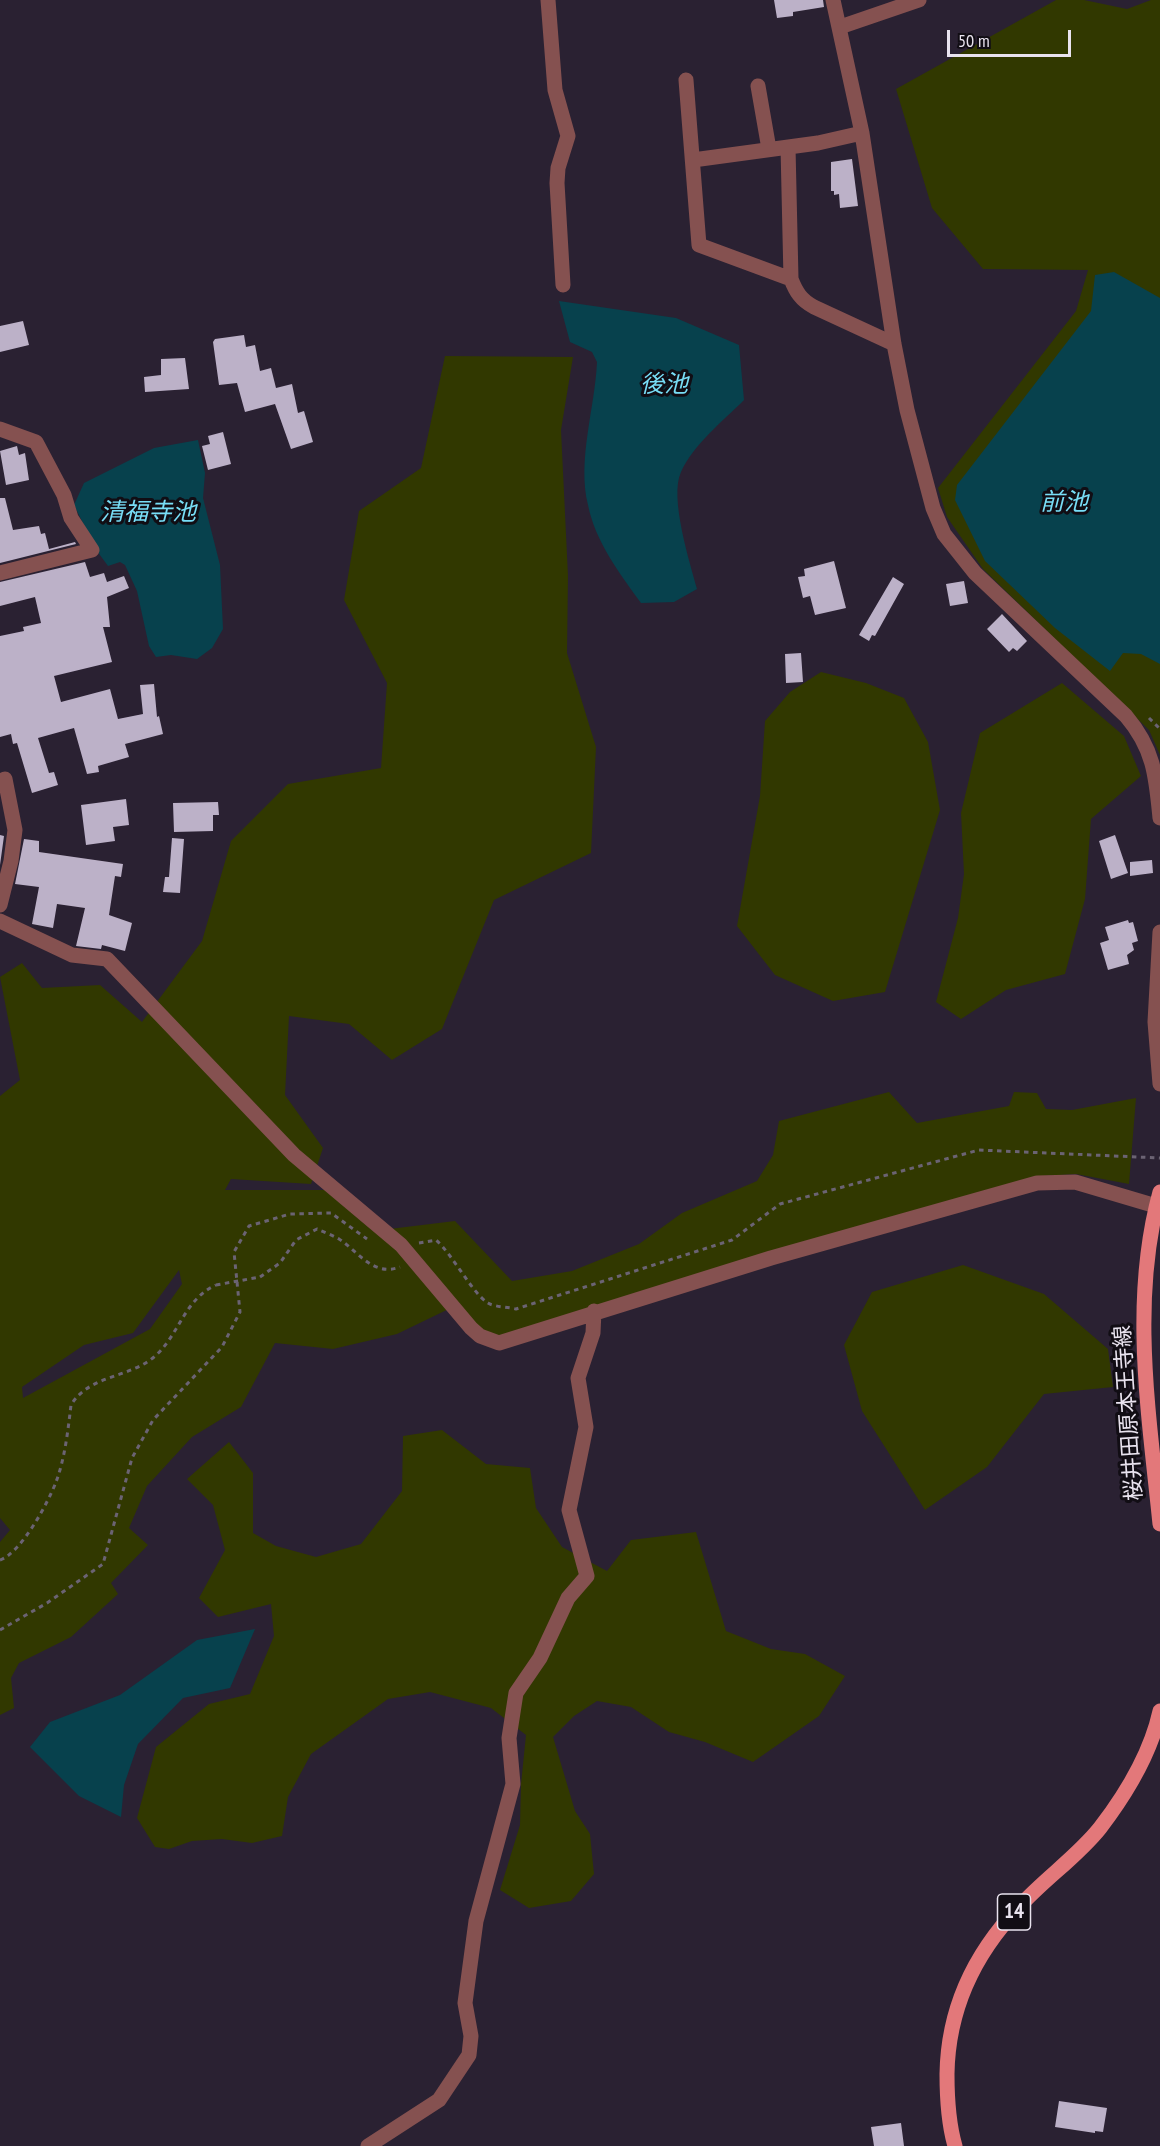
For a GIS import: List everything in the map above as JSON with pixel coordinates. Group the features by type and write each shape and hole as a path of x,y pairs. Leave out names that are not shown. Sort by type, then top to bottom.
{"main road":[{"name":"桜井田原本王寺線","path":"1158,1199 1145,1279 1142,1343 1160,1524"},
{"name":"14","path":"955,2146 947,2105 948,2050 955,2012 968,1977 985,1947 1019,1906 1100,1828 1138,1769 1160,1711"}],"street":[{"path":"548,0 555,90 567,136 558,168 557,183 562,285"},
{"path":"833,0 862,133 894,344 907,410 933,508 944,534 961,557 1126,716 1144,739 1156,776 1160,818"},
{"path":"840,27 919,0"},
{"path":"686,80 699,245 791,279"},
{"path":"758,86 769,149"},
{"path":"693,160 788,147 862,133"},
{"path":"788,147 791,279 803,301 894,344"},
{"path":"0,429 36,442 64,495 71,518 92,550 0,573"},
{"path":"0,781 5,779 15,830 11,861 0,905"},
{"path":"0,921 72,956 107,959 294,1155 401,1245 471,1328 480,1336 499,1343 594,1311 867,1230 1037,1183 1075,1182 1158,1199"},
{"path":"1160,932 1155,1022 1160,1084"},
{"path":"368,2146 439,2100 469,2055 471,2036 465,2003 476,1921 513,1784 509,1738 516,1692 540,1658 568,1598 588,1576 569,1510 586,1427 578,1378 593,1334 594,1311"}],"path":[{"path":"401,1245 436,1240 449,1252 457,1267 488,1303 516,1309 732,1240 780,1204 979,1150 1160,1158"},
{"path":"0,1630 47,1603 103,1564 132,1458 153,1420 222,1347 240,1312 234,1252 249,1226 290,1214 331,1213 370,1240"},
{"path":"0,1560 10,1557 22,1542 56,1482 71,1405 77,1395 89,1386 154,1357 201,1292 216,1285 260,1277 280,1263 296,1239 317,1229 339,1239 367,1263 390,1271 408,1264 414,1258"}],"green space":[{"path":"1056,0 1084,0 1127,9 1151,0 1160,0 1160,755 1149,730 983,569 947,517 938,488 1076,311 1088,270 983,269 932,208 896,89"},
{"path":"445,356 573,357 561,430 568,576 567,653 596,747 591,853 494,900 442,1029 392,1060 349,1024 289,1016 285,1095 323,1148 311,1184 231,1179 225,1190 325,1190 373,1231 455,1221 512,1281 572,1271 639,1244 682,1213 757,1181 773,1155 779,1121 889,1092 917,1123 1009,1106 1014,1092 1037,1093 1046,1109 1072,1110 1136,1098 1129,1184 1076,1174 1043,1176 499,1338 483,1333 457,1305 397,1334 333,1349 275,1343 241,1407 192,1437 147,1486 129,1528 148,1545 111,1583 118,1594 71,1637 19,1663 11,1678 14,1708 0,1715 0,1542 10,1530 0,1518 0,1096 20,1080 0,977 22,963 42,988 100,985 142,1022 202,941 231,841 288,784 381,768 387,683 344,600 359,511 421,468","holes":["179,1270 182,1284 150,1329 23,1398 22,1387 84,1345 133,1333"]},
{"path":"821,672 866,683 904,698 928,742 940,810 885,992 833,1001 775,975 737,926 760,796 765,721 790,692"},
{"path":"1062,683 1124,736 1141,776 1091,819 1085,899 1065,974 1006,990 961,1019 936,1002 958,918 964,874 961,813 980,733"},
{"path":"963,1265 1044,1294 1108,1349 1113,1387 1044,1394 987,1467 925,1510 862,1411 844,1345 872,1292"},
{"path":"442,1430 486,1464 530,1468 536,1508 562,1547 607,1571 631,1540 696,1532 726,1631 771,1649 805,1654 845,1676 819,1716 753,1762 705,1742 669,1732 631,1707 597,1701 574,1716 553,1737 575,1811 590,1834 594,1874 571,1901 529,1908 500,1890 520,1825 526,1735 491,1708 430,1692 388,1699 311,1754 288,1797 282,1836 252,1843 222,1839 192,1841 169,1849 155,1847 137,1818 156,1747 209,1704 250,1694 274,1636 271,1604 218,1617 199,1598 225,1550 213,1505 187,1479 229,1442 253,1473 253,1533 276,1546 316,1557 361,1544 402,1491 403,1436"}],"water":[{"name":"前池","path":"1114,272 1160,298 1160,664 1141,654 1123,653 1110,671 1055,628 985,561 955,500 957,485 1091,311 1095,275"},
{"name":"後池","path":"559,301 676,318 739,345 744,400 693,452 681,472 678,483 677,497 682,530 697,589 674,602 641,603 609,557 591,518 584,470 597,362 592,352 570,342"},
{"name":"清福寺池","path":"198,440 205,473 203,498 220,565 223,629 212,648 197,659 171,655 156,657 149,646 137,591 125,565 120,562 108,566 97,551 74,505 84,483 154,448"},
{"path":"255,1629 230,1688 183,1698 138,1744 124,1785 121,1817 79,1796 30,1747 50,1722 120,1695 197,1640"}],"building":[{"path":"774,0 823,0 824,7 793,12 793,16 777,18"},
{"path":"852,159 858,206 840,208 839,194 834,195 834,191 831,191 831,162"},
{"path":"23,321 29,345 0,352 0,326"},
{"path":"244,335 246,347 255,345 260,371 271,368 276,388 292,384 298,413 304,411 313,442 291,449 275,404 245,412 237,383 219,385 213,342 215,339"},
{"path":"185,358 189,389 145,392 144,377 161,375 161,359"},
{"path":"223,432 231,464 208,470 202,446 210,444 208,436"},
{"path":"17,446 19,455 25,453 29,480 6,485 0,451"},
{"path":"0,498 5,498 13,530 39,526 41,534 45,533 49,549 75,542 76,544 0,563"},
{"path":"834,561 846,608 815,615 810,596 803,598 798,577 805,576 804,569"},
{"path":"85,562 90,577 104,573 107,582 124,576 129,588 107,597 110,627 103,627 112,662 54,676 61,702 110,689 118,719 143,714 140,685 154,684 157,717 159,716 163,734 125,744 129,757 98,766 99,772 87,774 74,728 38,738 49,773 54,772 58,785 32,793 17,743 13,744 11,734 0,737 0,636 24,631 23,627 41,623 35,597 0,606 0,582"},
{"path":"893,577 904,584 875,636 872,635 869,641 859,635"},
{"path":"964,581 968,603 950,606 946,584"},
{"path":"1002,614 1027,641 1017,651 1013,648 1009,652 987,629"},
{"path":"801,653 803,682 786,683 785,654"},
{"path":"126,799 129,825 113,827 115,841 86,845 81,805"},
{"path":"218,802 219,815 213,815 213,831 174,832 173,803"},
{"path":"0,835 4,836 0,865"},
{"path":"1115,835 1128,873 1111,879 1099,841"},
{"path":"172,838 184,839 180,893 163,892 165,877 169,877"},
{"path":"24,839 39,841 39,852 123,864 121,877 115,876 109,915 132,923 125,951 102,945 101,949 76,946 85,908 57,904 53,928 32,924 39,887 15,884"},
{"path":"1152,860 1153,873 1130,876 1130,862"},
{"path":"1128,920 1129,923 1133,922 1138,941 1132,943 1134,950 1127,955 1129,964 1108,970 1100,943 1109,940 1105,927"},
{"path":"1059,2101 1107,2108 1103,2132 1095,2131 1095,2133 1055,2127"},
{"path":"901,2123 904,2146 874,2146 871,2127"}]}
